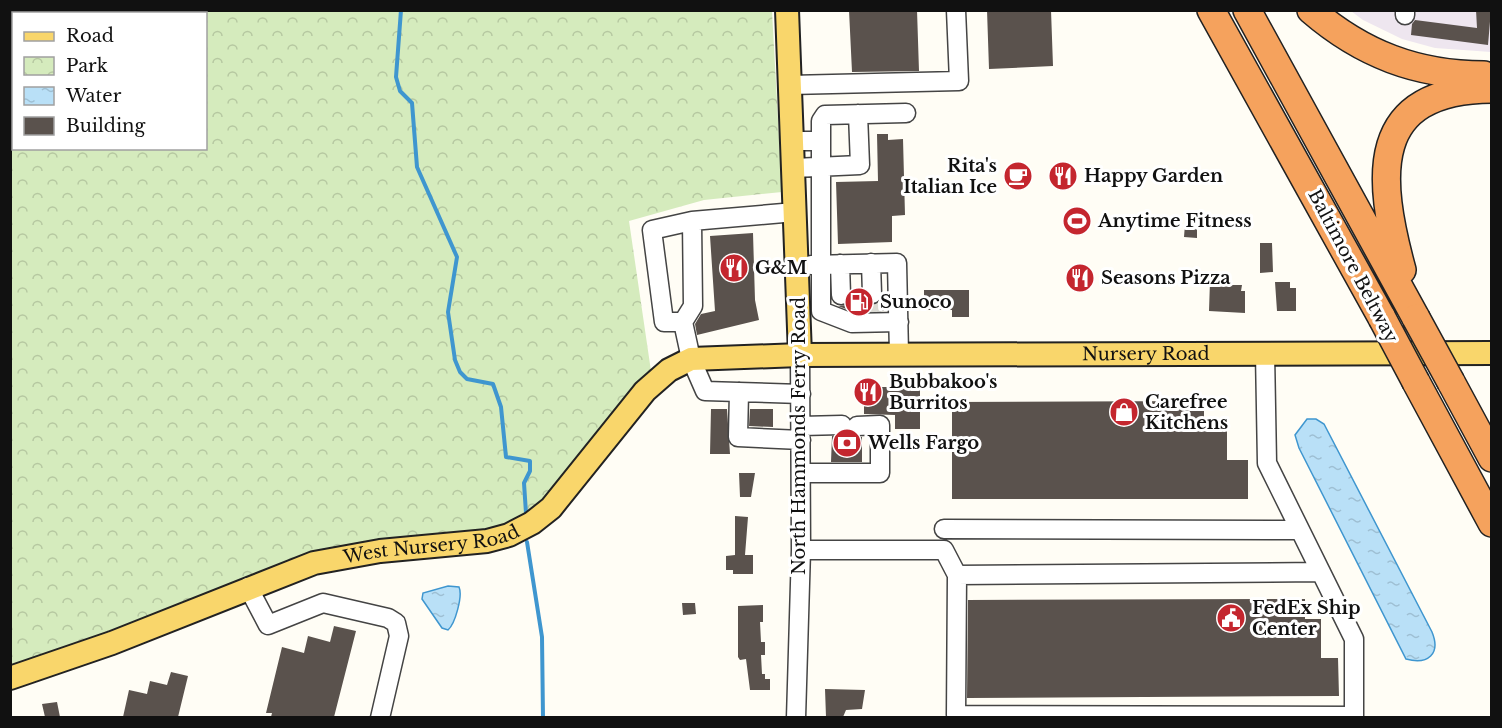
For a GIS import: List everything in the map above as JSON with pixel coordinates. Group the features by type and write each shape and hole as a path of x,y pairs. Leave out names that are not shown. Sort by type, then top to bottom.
{"highway":[{"path":"1192,10 1274,120"},
{"name":"Baltimore Beltway","path":"1211,10 1274,120 1491,523"},
{"name":"Baltimore Beltway","path":"1247,10 1491,458"},
{"path":"1311,10 1359,45 1407,66 1436,73 1491,75"},
{"path":"1416,318 1387,203 1384,178 1388,154 1395,135 1407,116 1437,96 1484,92"}],"main road":[{"name":"North Hammonds Ferry Road","path":"787,10 797,265 810,298 800,355"},
{"name":"Nursery Road","path":"800,355 1491,353"},
{"name":"West Nursery Road","path":"10,678 112,643 248,587 314,563 380,550 465,545 509,535 551,508 569,490 645,391 669,370 691,359 800,355"}],"street":[{"path":"790,85 959,81 956,10"},
{"path":"899,322 872,309 844,313 822,310 810,298 821,264 822,116 906,113"},
{"path":"794,168 860,165 858,114"},
{"path":"792,141 821,141"},
{"path":"683,322 664,322 652,230 692,221 796,220 822,226"},
{"path":"692,221 693,306 683,322 691,359 705,392 801,394"},
{"path":"871,263 872,309"},
{"path":"797,265 897,263 899,354"},
{"path":"840,264 844,313 854,355"},
{"path":"801,550 944,550 957,575 956,715 1354,716 1354,639 1267,463 1265,353"},
{"name":"North Hammonds Ferry Road","path":"796,717 801,550 800,355"},
{"path":"738,392 738,437 801,433 849,425 880,425 880,473 801,473"},
{"path":"944,530 1300,530"},
{"path":"957,575 1321,572"},
{"path":"248,587 268,626 323,603 388,618 396,623 399,636 381,717"}],"shaded area":[{"path":"1351,11 1491,11 1491,52 1435,48 1402,39 1363,20"}],"green space":[{"path":"10,11 772,11 782,192 704,200 629,221 651,371 545,502 506,526 485,532 380,542 11,669"}],"water":[{"path":"1307,419 1316,419 1324,424 1432,632 1434,652 1426,659 1406,659 1299,448 1295,435"},
{"path":"448,586 459,587 460,597 458,610 448,630 442,628 422,599 423,593"}],"building":[{"path":"849,10 917,10 919,71 852,72"},
{"path":"987,10 1051,10 1053,66 989,69"},
{"path":"1476,10 1491,10 1488,45 1411,35 1412,24 1415,20 1477,28"},
{"path":"877,134 888,134 888,140 903,139 905,215 892,216 892,242 838,244 836,182 878,181"},
{"path":"1185,224 1197,224 1197,238 1184,237"},
{"name":"G&M","path":"753,233 755,300 759,320 697,335 695,324 701,314 715,311 710,236"},
{"path":"1260,243 1272,243 1273,272 1260,273"},
{"path":"1210,281 1223,282 1223,285 1242,285 1241,291 1245,291 1245,313 1209,311"},
{"path":"1275,282 1290,282 1290,288 1296,288 1296,311 1277,311"},
{"path":"861,289 863,300 872,305 878,303 883,294 884,311 854,312 838,306 846,305 851,301 853,290"},
{"path":"924,290 969,290 969,317 952,317 952,310 924,310"},
{"path":"864,387 920,387 920,429 895,429 895,415 864,414"},
{"path":"1204,401 1204,421 1227,420 1227,460 1248,460 1248,499 952,499 952,402"},
{"path":"711,409 727,409 730,454 710,454"},
{"path":"750,409 773,409 773,427 749,426"},
{"name":"Wells Fargo","path":"849,434 862,437 862,462 831,462 832,436"},
{"path":"739,473 755,473 751,497 740,497"},
{"path":"735,516 748,517 745,555 753,555 753,574 733,574 733,570 726,570 726,556 735,555"},
{"path":"1305,599 1305,619 1321,619 1321,658 1338,658 1339,696 967,698 968,600"},
{"path":"682,603 695,603 696,614 683,615"},
{"path":"763,605 763,622 760,622 761,642 765,642 765,655 761,655 762,674 765,674 765,679 770,679 770,690 750,690 746,659 740,660 738,657 738,606"},
{"path":"334,626 356,631 334,717 271,717 272,713 266,713 282,647 304,653 308,636 330,642"},
{"path":"171,672 188,676 178,717 123,717 129,690 147,694 150,681 167,685"},
{"path":"825,689 865,690 862,709 846,710 843,717 826,717"},
{"path":"57,702 60,717 45,717 42,704"}],"waterway":[{"path":"401,10 396,77 400,91 412,103 417,167 457,257 448,312 455,360 460,372 467,379 493,384 501,407 506,457 530,461 530,471 524,483 526,513"},
{"path":"527,542 542,637 543,718"}],"tunnel":[{"path":"872,294 872,312"}],"place":[{"name":"Rita's Italian Ice","path":"1018,176"},
{"name":"Happy Garden","path":"1063,176"},
{"name":"Anytime Fitness","path":"1077,221"},
{"name":"G&M","path":"734,268"},
{"name":"Seasons Pizza","path":"1080,278"},
{"name":"Sunoco","path":"859,302"},
{"name":"Bubbakoo's Burritos","path":"868,392"},
{"name":"Carefree Kitchens","path":"1124,412"},
{"name":"Wells Fargo","path":"847,443"},
{"name":"FedEx Ship Center","path":"1231,618"}]}
